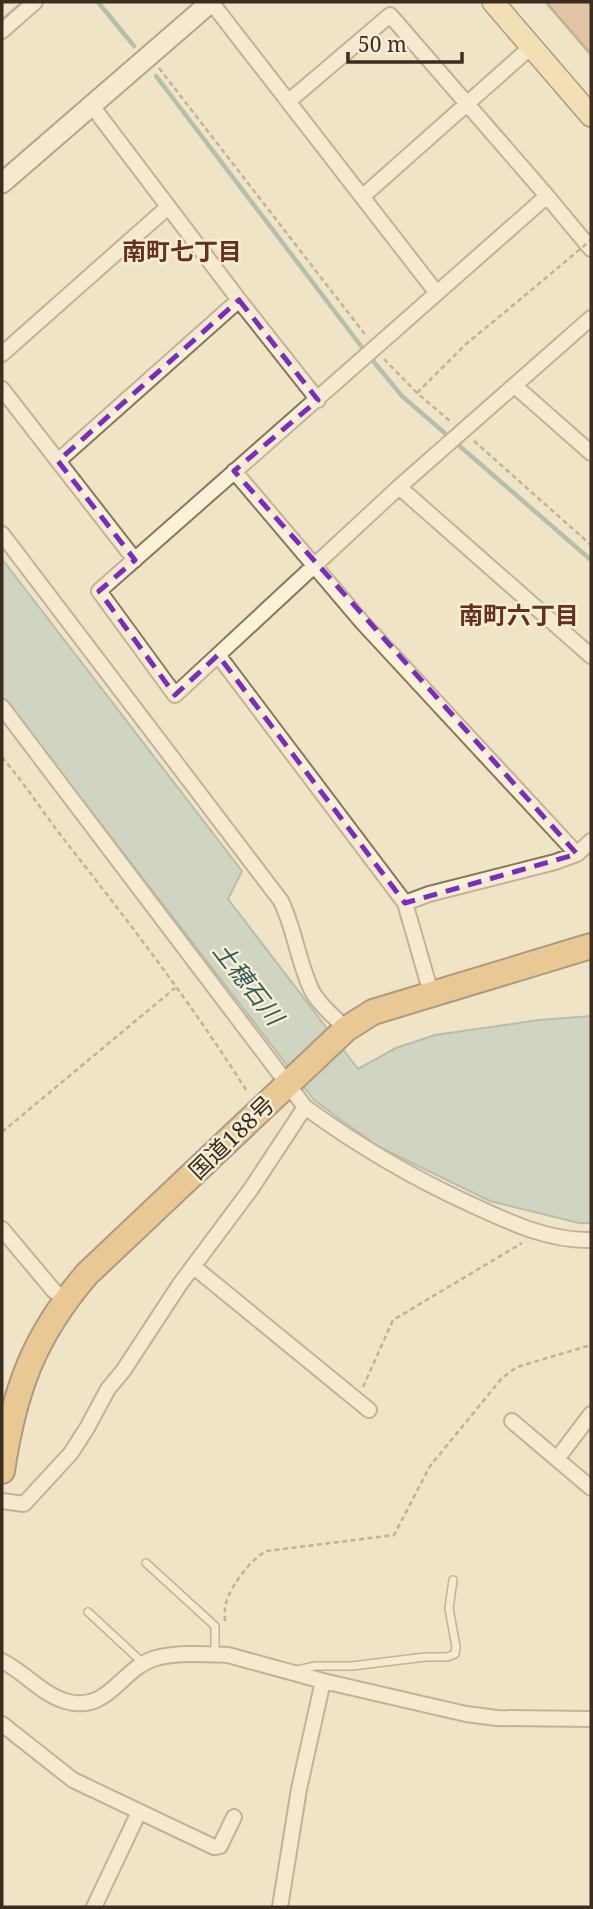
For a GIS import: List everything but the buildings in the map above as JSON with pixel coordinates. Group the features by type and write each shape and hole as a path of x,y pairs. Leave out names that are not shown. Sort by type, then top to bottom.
{"highway":[{"name":"国道188号","path":"2,1471 6,1421 28,1364 66,1299 88,1274 343,1032 373,1012 591,946"}],"main road":[{"path":"493,2 591,116"}],"street":[{"path":"2,30 35,2"},
{"path":"2,183 211,2 436,292"},
{"path":"289,101 390,15 591,249"},
{"path":"362,197 532,46"},
{"path":"92,106 318,400"},
{"path":"547,196 99,591 175,695 399,487 591,318"},
{"path":"2,354 168,207"},
{"path":"58,461 239,300"},
{"path":"515,386 591,453"},
{"path":"2,389 135,560"},
{"path":"234,471 387,650 577,854"},
{"path":"399,487 591,656"},
{"path":"2,534 281,901 292,923 302,968 314,994 343,1032"},
{"path":"218,655 405,903 431,993"},
{"path":"2,707 289,1082 305,1107 342,1135 443,1191 535,1232 571,1241 591,1240"},
{"path":"405,903 577,854 591,841"},
{"path":"2,1501 24,1504 71,1453 108,1389 123,1371 180,1284 251,1189 305,1107"},
{"path":"2,1229 54,1291 66,1299"},
{"path":"194,1267 363,1405"},
{"path":"557,1459 591,1414"},
{"path":"512,1421 591,1488"},
{"path":"2,1661 18,1669 52,1697 68,1702 87,1702 105,1697 143,1663 155,1658 221,1655 466,1714 497,1718 591,1719"},
{"path":"279,1907 299,1789 323,1681"},
{"path":"2,1724 73,1780 214,1847 220,1846 234,1817"},
{"path":"94,1907 139,1812"}],"lane":[{"path":"146,1563 215,1626 221,1655"},
{"path":"292,1671 315,1666 352,1666 455,1654 449,1608 453,1580"},
{"path":"88,1612 143,1663"}],"path":[{"path":"157,65 393,371 591,545"},
{"path":"417,393 466,344 591,240"},
{"path":"2,757 36,799 241,1081"},
{"path":"2,1132 175,988"},
{"path":"363,1405 393,1320 533,1236 535,1232"},
{"path":"221,1655 226,1603 248,1565 259,1554 394,1535 430,1466 502,1378 517,1367 591,1345"}],"highlighted area":[{"path":"239,300 318,400 234,471 577,854 405,903 218,655 175,695 99,591 135,560 58,461"}],"water":[{"name":"土穂石川","path":"2,559 242,871 228,899 358,1069 396,1048 435,1035 539,1020 591,1016 591,1223 579,1223 490,1201 377,1146 314,1100 2,696"}],"waterway":[{"path":"2,21 24,2"},
{"path":"98,2 134,46"},
{"path":"156,76 402,396 591,560"}],"district":[{"name":"南町七丁目","path":"182,250"},
{"name":"南町六丁目","path":"519,614"}]}
